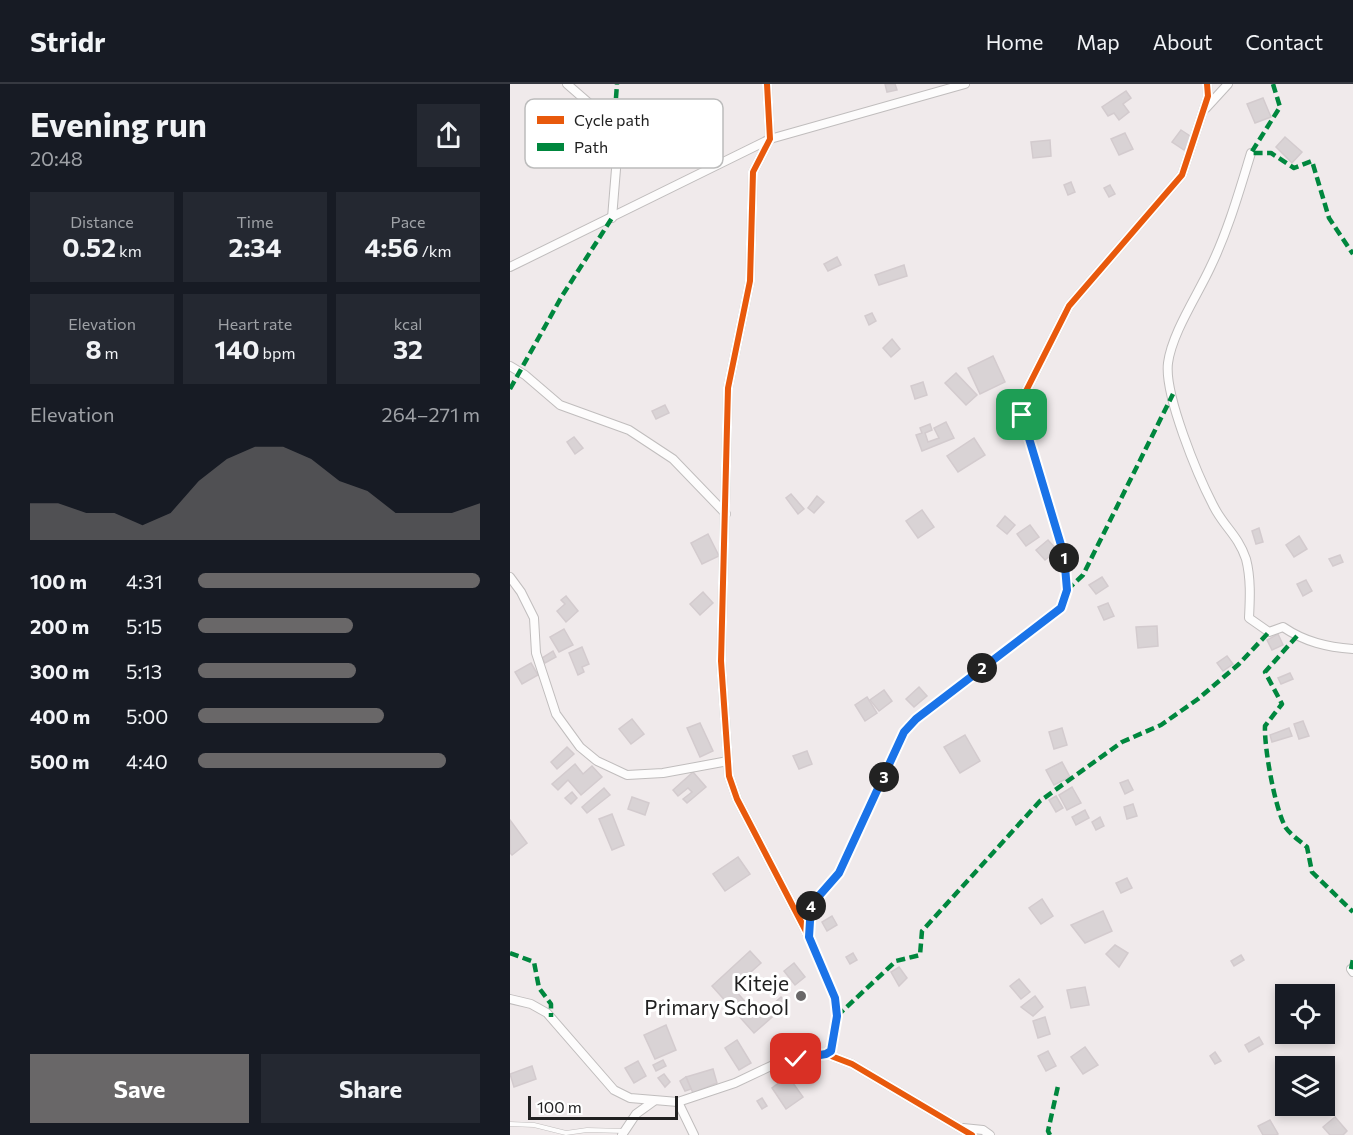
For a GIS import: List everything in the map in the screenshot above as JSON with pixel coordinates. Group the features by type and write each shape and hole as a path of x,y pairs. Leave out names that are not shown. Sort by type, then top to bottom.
{"street":[{"path":"567,84 585,99"},
{"path":"767,84 770,139 753,172 750,281 728,388 721,661 729,776 737,799 809,937 835,998 837,1016 833,1046 826,1054"},
{"path":"723,162 770,139 965,84"},
{"path":"809,937 811,905 839,873 904,732 916,719 1061,608 1067,590 1064,555 1022,415 1023,397 1069,306 1182,175 1209,96 1207,84"},
{"path":"1203,111 1228,84"},
{"path":"1251,153 1233,212 1210,268 1185,317 1168,364 1176,413 1214,507 1235,533 1246,560 1251,596 1249,618 1269,632 1283,627 1299,638 1319,644 1353,649"},
{"path":"612,218 616,168"},
{"path":"510,267 712,168"},
{"path":"510,366 525,375 560,405 628,430 673,459 726,514"},
{"path":"510,577 521,592 534,618 536,652 556,714 580,747 597,761 627,775 663,773 728,761"},
{"path":"510,999 531,1004 547,1013 614,1090 630,1098 678,1102 735,1083 773,1065 826,1054 852,1064 972,1135"},
{"path":"623,1133 636,1114 654,1101"},
{"path":"678,1102 694,1135"},
{"path":"960,1128 983,1130 990,1135"}],"lane":[{"path":"510,1124 534,1125 566,1133 587,1130 623,1133"}],"building":[{"path":"885,84 895,84 897,90 887,92"},
{"path":"1126,91 1131,98 1123,104 1129,112 1119,120 1114,113 1108,116 1102,107"},
{"path":"1263,98 1271,117 1255,123 1247,104"},
{"path":"1181,130 1193,138 1184,150 1172,142"},
{"path":"1125,133 1133,149 1119,155 1111,139"},
{"path":"1285,137 1302,152 1292,163 1276,147"},
{"path":"1050,140 1051,156 1033,158 1031,142"},
{"path":"1071,182 1075,192 1068,195 1064,185"},
{"path":"1110,185 1115,194 1109,197 1104,188"},
{"path":"837,257 841,265 828,271 824,264"},
{"path":"904,265 907,276 879,285 875,275"},
{"path":"872,313 876,321 869,325 865,316"},
{"path":"892,339 900,349 891,357 883,348"},
{"path":"993,356 1005,382 980,394 968,368"},
{"path":"956,373 977,395 966,405 945,383"},
{"path":"923,382 927,395 915,399 911,386"},
{"path":"665,405 669,413 656,419 652,411"},
{"path":"946,422 954,438 922,451 916,435 922,433 920,428 930,424 932,430 925,433 928,442 939,438 934,428"},
{"path":"574,437 583,448 575,454 567,442"},
{"path":"974,438 985,455 958,472 947,456"},
{"path":"791,494 804,509 798,514 786,498"},
{"path":"817,496 824,502 814,513 808,508"},
{"path":"922,510 934,527 918,538 906,521"},
{"path":"1005,516 1015,525 1007,534 997,526"},
{"path":"1030,525 1039,537 1026,546 1017,534"},
{"path":"1259,528 1263,542 1256,544 1252,531"},
{"path":"708,534 719,556 702,564 691,543"},
{"path":"1299,536 1307,549 1294,557 1286,545"},
{"path":"1048,540 1057,550 1045,560 1036,550"},
{"path":"1340,555 1343,562 1333,566 1329,559"},
{"path":"1102,577 1108,586 1096,594 1089,585"},
{"path":"1306,580 1312,591 1303,596 1297,584"},
{"path":"703,592 713,603 700,615 690,604"},
{"path":"566,596 578,611 566,622 557,611 565,604 561,600"},
{"path":"1108,603 1114,616 1104,620 1098,607"},
{"path":"1157,626 1158,646 1138,648 1136,627"},
{"path":"564,629 573,645 559,652 550,637"},
{"path":"1278,634 1283,645 1272,650 1267,640"},
{"path":"582,647 589,664 582,667 584,672 578,675 569,653"},
{"path":"553,651 556,657 545,663 542,658"},
{"path":"1227,656 1233,664 1223,671 1217,663"},
{"path":"531,663 538,675 522,684 515,672"},
{"path":"1290,673 1293,679 1281,684 1278,678"},
{"path":"919,687 927,696 914,707 906,699"},
{"path":"884,690 892,701 879,711 870,700"},
{"path":"867,697 877,713 865,721 855,705"},
{"path":"632,719 644,734 631,744 619,729"},
{"path":"1303,721 1309,736 1299,739 1294,724"},
{"path":"700,723 713,751 700,757 687,728"},
{"path":"1062,728 1067,745 1054,749 1049,732"},
{"path":"1289,728 1292,736 1272,742 1270,735"},
{"path":"965,735 980,761 960,773 944,747"},
{"path":"567,747 574,754 557,769 551,762"},
{"path":"807,751 812,764 799,769 793,756"},
{"path":"1062,762 1070,777 1054,785 1046,770"},
{"path":"575,764 583,774 592,766 602,777 581,795 568,780 558,790 552,784"},
{"path":"693,772 706,787 687,803 683,799 692,792 688,788 678,796 673,790"},
{"path":"1128,780 1133,790 1125,794 1120,783"},
{"path":"1072,787 1081,803 1067,810 1059,795"},
{"path":"604,788 610,795 587,813 582,807"},
{"path":"572,792 577,798 571,804 565,798"},
{"path":"1056,796 1063,808 1056,812 1049,800"},
{"path":"632,797 649,803 645,815 628,809"},
{"path":"1133,804 1137,816 1127,819 1124,807"},
{"path":"1085,810 1089,818 1076,825 1072,817"},
{"path":"612,814 624,845 612,850 599,819"},
{"path":"1100,817 1104,826 1096,830 1092,822"},
{"path":"510,820 527,843 512,855 510,853"},
{"path":"738,857 750,874 725,891 713,874"},
{"path":"1127,878 1132,888 1121,893 1116,883"},
{"path":"1042,899 1053,916 1041,924 1029,908"},
{"path":"1103,911 1112,931 1085,943 1071,925"},
{"path":"832,916 837,925 827,931 822,922"},
{"path":"1115,945 1128,953 1119,967 1106,954"},
{"path":"750,951 761,963 733,988 759,1017 781,997 787,1004 754,1033 712,986"},
{"path":"853,953 857,960 850,964 846,957"},
{"path":"1241,955 1244,960 1234,966 1231,961"},
{"path":"794,963 805,977 795,985 784,971"},
{"path":"899,967 907,978 899,986 891,972"},
{"path":"1019,979 1030,992 1021,999 1010,986"},
{"path":"1085,987 1089,1005 1071,1008 1067,990"},
{"path":"1035,996 1043,1007 1033,1016 1021,1007"},
{"path":"1045,1017 1050,1034 1038,1038 1033,1021"},
{"path":"666,1025 676,1050 655,1059 644,1035"},
{"path":"1259,1037 1263,1044 1249,1052 1245,1045"},
{"path":"737,1040 751,1063 739,1070 725,1048"},
{"path":"1085,1047 1098,1065 1083,1074 1071,1057"},
{"path":"1048,1051 1056,1066 1046,1071 1038,1056"},
{"path":"1215,1052 1221,1061 1215,1064 1210,1056"},
{"path":"663,1060 666,1066 656,1071 653,1065"},
{"path":"638,1061 646,1076 634,1083 625,1068"},
{"path":"532,1066 536,1079 514,1087 510,1074"},
{"path":"713,1069 717,1083 693,1093 686,1077"},
{"path":"664,1074 670,1082 665,1087 658,1078"},
{"path":"788,1076 803,1097 786,1109 772,1088"},
{"path":"686,1077 691,1089 685,1091 680,1081"},
{"path":"762,1098 767,1106 762,1109 757,1101"},
{"path":"1335,1117 1347,1131 1343,1135 1330,1135 1323,1127"},
{"path":"1270,1120 1278,1134 1263,1135 1258,1126"}],"marked path":[{"path":"616,99 617,84"},
{"path":"1273,84 1280,107 1251,153 1271,153 1294,168 1312,161 1329,218 1353,254"},
{"path":"510,389 562,296 612,218"},
{"path":"1067,590 1083,575 1173,394"},
{"path":"837,1016 896,961 920,955 922,931 1040,801 1122,742 1161,725 1198,699 1239,664 1269,632"},
{"path":"1297,636 1265,672 1282,704 1265,726 1271,778 1282,819 1288,831 1307,847 1312,872 1353,912"},
{"path":"510,953 534,962 539,988 551,1004 551,1017"},
{"path":"1351,969 1353,959"},
{"path":"1050,1135 1048,1131 1058,1086"}],"cycle path":[{"path":"767,84 770,139 753,172 750,281 728,388 721,661 729,776 737,799 809,937 835,998 837,1016 833,1045 826,1054 852,1064 972,1135"},
{"path":"809,937 811,905 839,873 905,732 916,719 1061,607 1067,590 1064,555 1022,415 1023,397 1069,306 1182,175 1208,96 1207,84"}],"place":[{"name":"Kiteje Primary School","path":"801,996"}],"route":[{"path":"796,1059 826,1054 831,1051 837,1016 835,998 809,937 811,905 839,873 904,732 916,719 1061,608 1067,590 1064,555 1022,415"}]}
